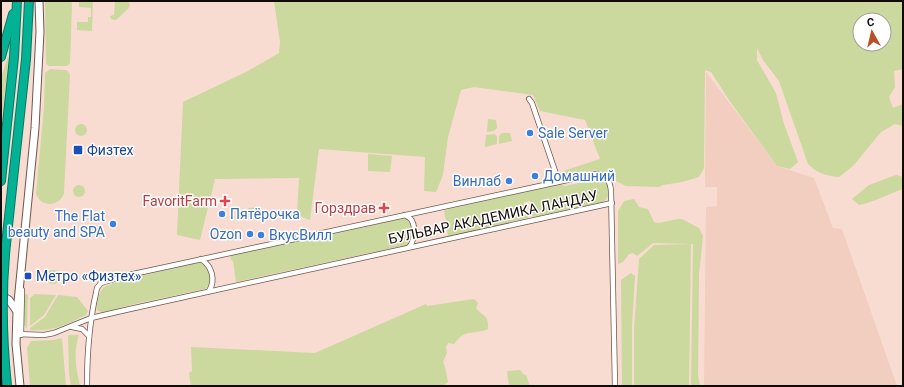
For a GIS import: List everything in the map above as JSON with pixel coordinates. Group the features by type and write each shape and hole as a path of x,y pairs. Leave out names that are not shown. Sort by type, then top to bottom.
{"highway":[{"path":"1,57 16,1"},
{"path":"1,181 14,57 16,1"},
{"path":"7,386 2,324 2,291 26,59 29,1"}],"main road":[{"path":"20,386 16,312 35,128 40,32 39,1"},
{"path":"1,295 12,302 16,312"},
{"path":"1,335 18,335"}],"street":[{"path":"529,99 532,103 555,171 557,182"},
{"name":"БУЛЬВАР АКАДЕМИКА ЛАНДАУ","path":"18,335 44,335 54,333 91,318 612,203 610,185 608,179 604,175 595,174 124,276 101,283 97,288 91,318"},
{"path":"612,203 615,386"},
{"path":"405,215 411,219 414,226 414,240 409,247"},
{"path":"201,259 210,267 212,283 209,291"},
{"path":"18,335 22,291 19,279"},
{"path":"88,386 87,366 91,318"},
{"path":"71,327 82,329 89,336"}],"shaded area":[{"path":"706,72 777,166 814,178 833,228 842,229 897,386 704,386 706,207 717,206 717,187 705,187"}],"green space":[{"path":"45,1 71,1 70,63 67,66 49,66 46,64"},
{"path":"79,1 93,1 92,31 77,30 77,22 88,22 88,17 91,17 91,8 79,7"},
{"path":"115,1 128,1 130,5 129,8 116,20 111,19 110,16 114,15"},
{"path":"274,1 903,1 903,69 894,71 895,87 889,97 893,108 903,104 903,126 895,124 881,132 853,166 839,177 818,172 808,164 779,81 763,60 757,48 757,60 776,93 784,124 798,162 790,169 777,166 729,100 711,72 705,70 704,168 699,177 659,187 626,186 612,179 604,172 599,173 595,170 564,177 560,172 600,159 585,120 540,111 533,95 474,87 461,90 448,137 443,175 436,192 424,191 425,157 319,149 310,220 297,215 299,178 215,179 200,240 177,235 183,102 248,71 279,53 280,42"},
{"path":"9,53 1,129 1,78"},
{"path":"50,69 65,70 68,71 70,75 64,193 62,198 50,204 38,198 36,193 44,107 45,73"},
{"path":"488,119 496,120 497,128 494,131 487,132"},
{"path":"81,124 85,126 87,130 85,134 81,136 77,134 75,130 77,126"},
{"path":"502,133 510,133 512,141 499,144 499,136"},
{"path":"494,134 497,136 497,144 485,147 486,135"},
{"path":"368,154 392,156 390,172 368,171"},
{"path":"896,175 903,177 903,189 859,205 852,199 869,185"},
{"path":"601,177 606,182 609,189 608,196 603,202 534,217 532,216 530,210 533,208 530,201 524,202 525,210 528,210 528,218 448,236 444,210 561,184 565,186"},
{"path":"79,185 83,187 85,191 83,195 79,197 75,195 73,191 75,187"},
{"path":"634,199 639,207 648,209 654,222 659,223 682,219 699,228 703,236 699,275 698,375 700,386 691,386 693,244 653,243 637,256 633,253 629,254 623,262 618,264 618,211 624,201"},
{"path":"259,207 258,215 249,216 248,208"},
{"path":"402,218 406,219 411,225 411,240 406,245 236,282 233,261 231,260 230,255"},
{"path":"691,244 689,386 634,386 634,329 639,259 654,245"},
{"path":"199,262 205,265 209,274 210,284 205,289 130,305 103,313 97,310 99,295 104,287 112,283"},
{"path":"53,270 58,272 60,277 58,282 53,284 48,282 46,277 48,272"},
{"path":"631,273 635,276 632,326 632,386 622,386 621,280"},
{"path":"24,294 28,295 27,329 23,324"},
{"path":"35,294 56,295 44,315 30,326 30,298"},
{"path":"58,295 77,297 88,311 86,315 53,329 30,330 30,328 45,317"},
{"path":"474,299 478,303 476,308 488,321 488,329 463,335 454,344 448,343 446,347 447,353 443,362 448,382 445,386 191,386 189,373 192,371 191,347 315,353 426,304 427,306"},
{"path":"68,335 79,335 76,348 76,360 80,386 71,386 69,374"},
{"path":"62,338 66,386 30,386 27,348 31,341 54,340"},
{"path":"520,370 526,375 530,386 509,386 507,371"}],"place":[{"name":"Sale Server","path":"530,133"},
{"name":"Физтех","path":"78,150"},
{"name":"Домашний","path":"535,176"},
{"name":"Винлаб","path":"509,181"},
{"name":"FavoritFarm","path":"225,201"},
{"name":"Горздрав","path":"384,208"},
{"name":"Пятёрочка","path":"222,214"},
{"name":"The Flat beauty and SPA","path":"113,224"},
{"name":"Ozon","path":"250,234"},
{"name":"ВкусВилл","path":"261,235"},
{"name":"Метро «Физтех»","path":"28,276"}]}
